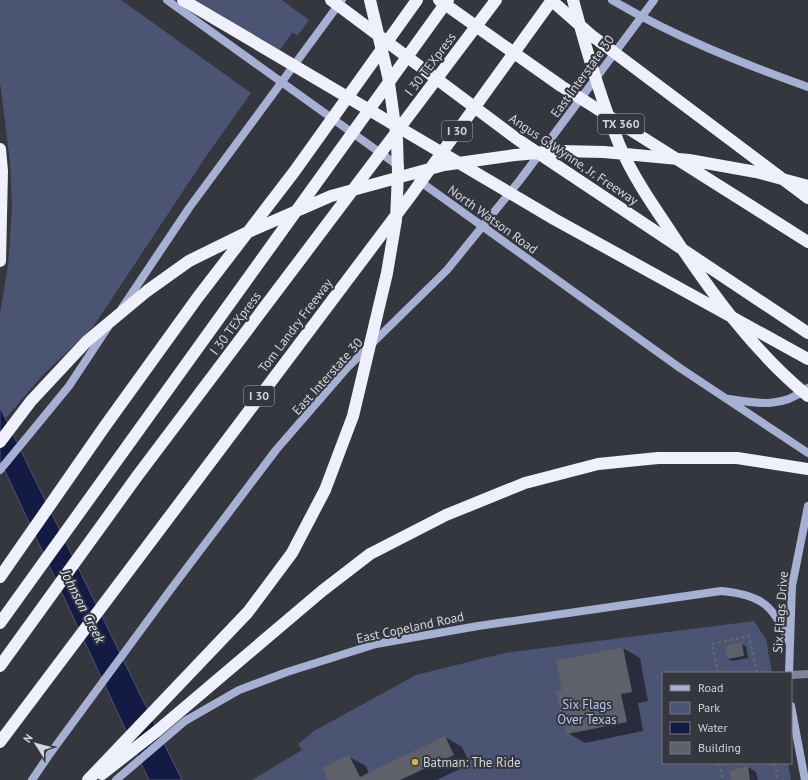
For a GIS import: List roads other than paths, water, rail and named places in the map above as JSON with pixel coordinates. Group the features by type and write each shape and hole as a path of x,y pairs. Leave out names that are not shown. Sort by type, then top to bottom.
{"highway":[{"path":"183,0 554,219 808,359"},
{"name":"Angus G. Wynne, Jr. Freeway","path":"331,0 517,139 808,333"},
{"path":"88,780 248,612 292,553 325,490 353,416 387,273 396,220 398,173 397,140 388,76 370,0"},
{"path":"0,577 105,426 198,297 294,172 417,0"},
{"name":"TX 360","path":"439,0 561,86 808,242"},
{"name":"I 30 TEXpress","path":"0,624 448,0"},
{"name":"I 30 TEXpress","path":"0,666 138,475 496,0"},
{"path":"551,0 591,35 808,198"},
{"name":"Tom Landry Freeway","path":"0,742 412,194 551,0"},
{"path":"573,0 590,64 620,145 643,191 720,304 764,354 808,396"},
{"path":"0,149 2,171 0,261"},
{"path":"0,442 31,401 87,341 147,291 189,261 246,233 331,196 444,164 560,151 604,152 689,160 756,172 808,186"},
{"path":"94,780 174,717 322,591 370,554 446,515 525,483 598,464 658,458 737,458 808,469"}],"main road":[{"name":"North Watson Road","path":"167,0 680,368 808,453"},
{"path":"0,470 68,386 189,208 342,0"},
{"path":"612,0 630,11 720,53 808,86"},
{"name":"East Interstate 30","path":"32,780 171,589 286,439 347,368 447,270 515,186 654,0"},
{"path":"726,399 762,404 783,401 797,396 808,388"},
{"name":"Six Flags Drive","path":"788,672 792,586 808,506"},
{"name":"East Copeland Road","path":"116,780 185,721 239,690 287,672 376,644 478,626 721,592 743,593 767,604 780,621 790,644"},
{"path":"792,711 805,780"}],"lane":[{"path":"792,675 808,674"}],"water":[{"name":"Johnson Creek","path":"0,408 182,780 149,780 0,460"}],"place":[{"name":"Batman: The Ride","path":"415,762"}],"park label":[{"name":"Six Flags Over Texas","path":"587,712"}]}
